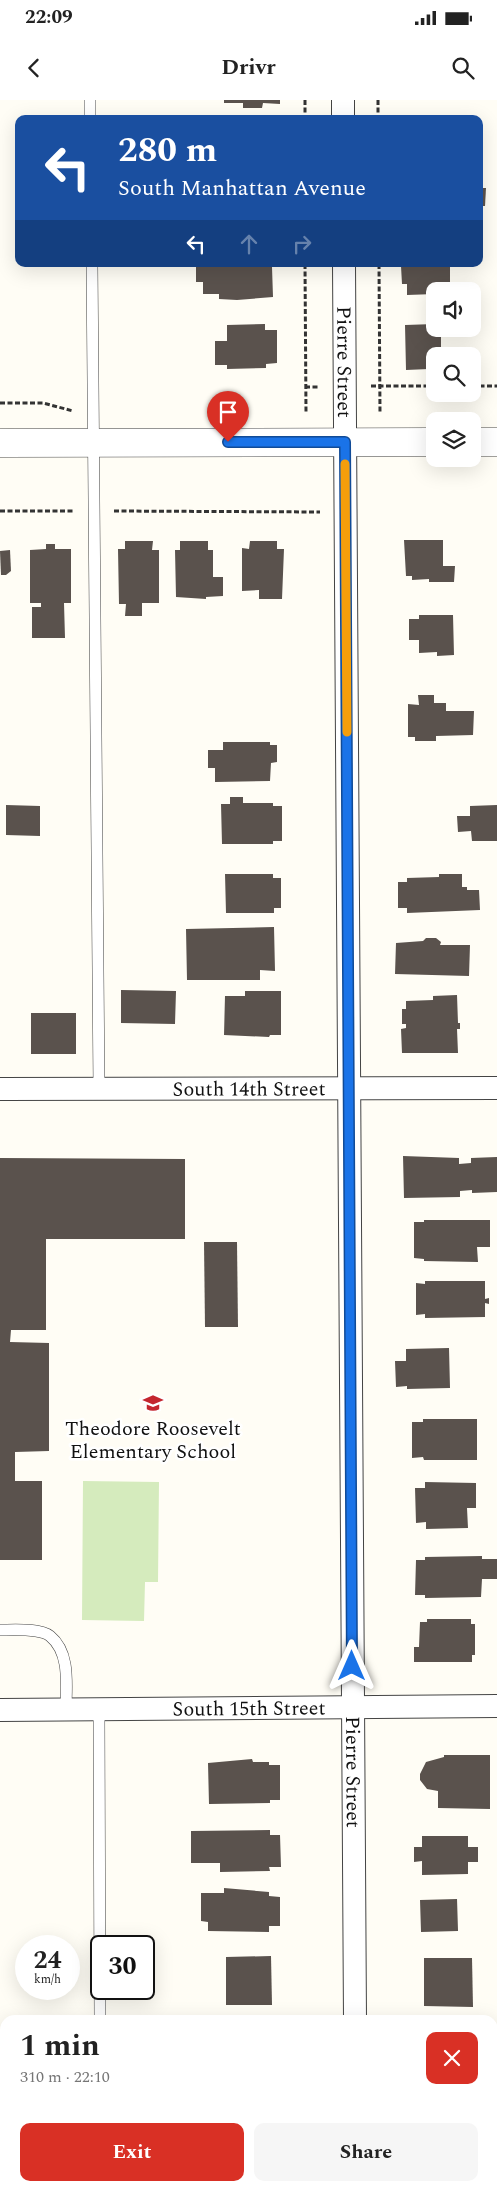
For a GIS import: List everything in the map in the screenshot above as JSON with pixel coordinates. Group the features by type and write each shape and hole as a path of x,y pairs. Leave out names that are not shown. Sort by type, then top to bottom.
{"street":[{"path":"343,100 343,115"},
{"name":"Pierre Street","path":"344,267 355,2015"},
{"path":"0,443 426,442"},
{"path":"481,442 497,442"},
{"name":"South 14th Street","path":"0,1089 497,1088"},
{"name":"South 15th Street","path":"0,1710 497,1706"}],"lane":[{"path":"90,100 90,115"},
{"path":"92,267 98,1088"},
{"path":"0,1630 30,1630 50,1635 63,1654 66,1670 66,1710"},
{"path":"99,1710 100,2015"}],"path":[{"path":"305,100 305,115"},
{"path":"378,100 378,115"},
{"path":"305,267 306,418"},
{"path":"379,267 379,418"},
{"path":"362,387 426,386"},
{"path":"481,386 497,386"},
{"path":"306,387 323,388"},
{"path":"0,511 323,512"}],"green space":[{"path":"83,1481 159,1482 158,1582 145,1582 144,1621 82,1620"}],"building":[{"path":"224,100 280,100 280,104 263,103 262,108 243,108 243,103 224,103"},
{"path":"483,188 486,188 485,206 483,206"},
{"path":"196,267 272,267 273,297 237,300 219,299 219,294 203,294 203,282 196,282"},
{"path":"401,267 450,267 450,282 426,282 426,294 407,295 407,284 402,284"},
{"path":"265,324 265,330 277,330 277,363 266,364 266,368 227,369 227,365 215,365 215,341 227,341 227,325"},
{"path":"426,324 426,337 441,337 441,347 426,347 426,369 406,370 405,325"},
{"path":"404,540 443,540 443,566 455,566 454,582 429,582 429,579 412,580 412,576 406,576"},
{"path":"125,541 153,541 152,550 159,550 159,603 142,603 142,616 125,616 126,604 119,604 118,549 125,549"},
{"path":"180,541 208,541 208,550 213,550 213,577 223,577 223,596 206,597 206,599 176,597 175,550 180,550"},
{"path":"250,541 277,541 277,549 284,549 282,599 259,599 259,590 242,591 242,548 249,549"},
{"path":"46,544 55,544 55,549 71,549 71,603 64,603 65,638 32,638 32,607 41,607 41,603 30,603 30,550 46,549"},
{"path":"10,550 11,571 6,575 1,575 0,551"},
{"path":"419,615 453,615 454,655 437,656 437,652 419,653 419,640 409,640 409,619 419,619"},
{"path":"418,695 434,695 434,703 446,703 446,711 474,711 473,735 436,736 436,741 415,741 415,737 408,737 408,704 419,705"},
{"path":"223,742 270,742 270,745 277,745 277,762 271,763 270,781 215,782 215,768 208,768 208,750 223,750"},
{"path":"230,797 243,797 243,803 273,803 273,806 282,806 282,841 273,841 273,844 222,844 221,804 230,804"},
{"path":"6,805 40,806 40,836 6,835"},
{"path":"497,805 497,841 472,841 471,831 458,832 457,816 470,816 470,806"},
{"path":"225,874 273,874 273,878 281,878 281,908 274,908 274,913 226,913"},
{"path":"439,874 462,874 462,887 467,887 467,890 479,890 480,910 407,913 407,908 398,908 398,882 407,882 407,878 439,877"},
{"path":"274,927 275,971 260,970 260,980 187,980 186,929"},
{"path":"426,938 436,938 441,942 440,945 470,945 469,976 395,974 396,943 423,941"},
{"path":"121,990 176,991 175,1024 121,1023"},
{"path":"245,991 281,991 281,1035 270,1035 269,1037 224,1035 225,996 245,996"},
{"path":"457,995 458,1023 460,1023 460,1029 457,1029 458,1053 402,1053 401,1029 406,1028 406,1024 402,1024 402,1009 406,1009 406,1001 433,1000 433,996"},
{"path":"31,1013 76,1013 76,1054 31,1054"},
{"path":"403,1156 459,1158 459,1164 471,1163 471,1158 497,1157 497,1192 472,1193 472,1190 460,1191 460,1197 404,1198"},
{"path":"0,1158 185,1159 185,1239 46,1239 46,1330 11,1330 10,1342 49,1343 49,1451 15,1452 15,1481 42,1481 42,1560 0,1560"},
{"path":"424,1220 490,1220 490,1247 477,1247 478,1262 424,1261 424,1259 414,1258 414,1222 424,1222"},
{"path":"204,1242 237,1242 238,1327 205,1327"},
{"path":"425,1281 485,1281 485,1299 489,1298 489,1304 485,1303 485,1317 425,1318 425,1314 416,1315 416,1283 425,1284"},
{"path":"449,1348 450,1388 407,1389 407,1386 396,1387 395,1361 406,1361 406,1349"},
{"path":"423,1419 477,1419 477,1460 424,1460 423,1457 412,1458 412,1422 423,1422"},
{"path":"425,1482 476,1483 476,1508 467,1508 468,1528 426,1529 426,1522 416,1523 415,1488 425,1488"},
{"path":"482,1556 482,1559 497,1559 497,1579 482,1579 481,1597 425,1598 425,1595 415,1595 416,1560 425,1560 425,1557"},
{"path":"427,1619 471,1619 471,1624 475,1624 475,1655 472,1655 472,1662 414,1662 414,1647 419,1647 420,1622 427,1622"},
{"path":"444,1755 490,1755 490,1809 438,1808 438,1791 427,1789 420,1780 420,1774 426,1762 444,1757"},
{"path":"252,1759 253,1762 269,1762 269,1765 280,1765 280,1800 270,1800 270,1803 209,1804 208,1763"},
{"path":"270,1830 270,1835 280,1835 281,1867 269,1867 270,1871 220,1872 220,1863 191,1863 191,1831"},
{"path":"422,1836 468,1836 468,1847 478,1847 478,1862 468,1862 468,1874 422,1875 422,1861 414,1862 414,1847 422,1847"},
{"path":"224,1888 269,1892 269,1896 280,1897 280,1926 269,1926 269,1932 208,1931 208,1922 201,1921 201,1893 224,1893"},
{"path":"457,1899 458,1931 421,1932 420,1900"},
{"path":"271,1956 272,2005 226,2005 226,1957"},
{"path":"424,1958 472,1958 473,2007 424,2006"}],"slow traffic":[{"path":"345,464 347,732"}],"place":[{"name":"Theodore Roosevelt Elementary School","path":"153,1403"}],"route":[{"path":"228,442 345,442 352,1666"}]}
